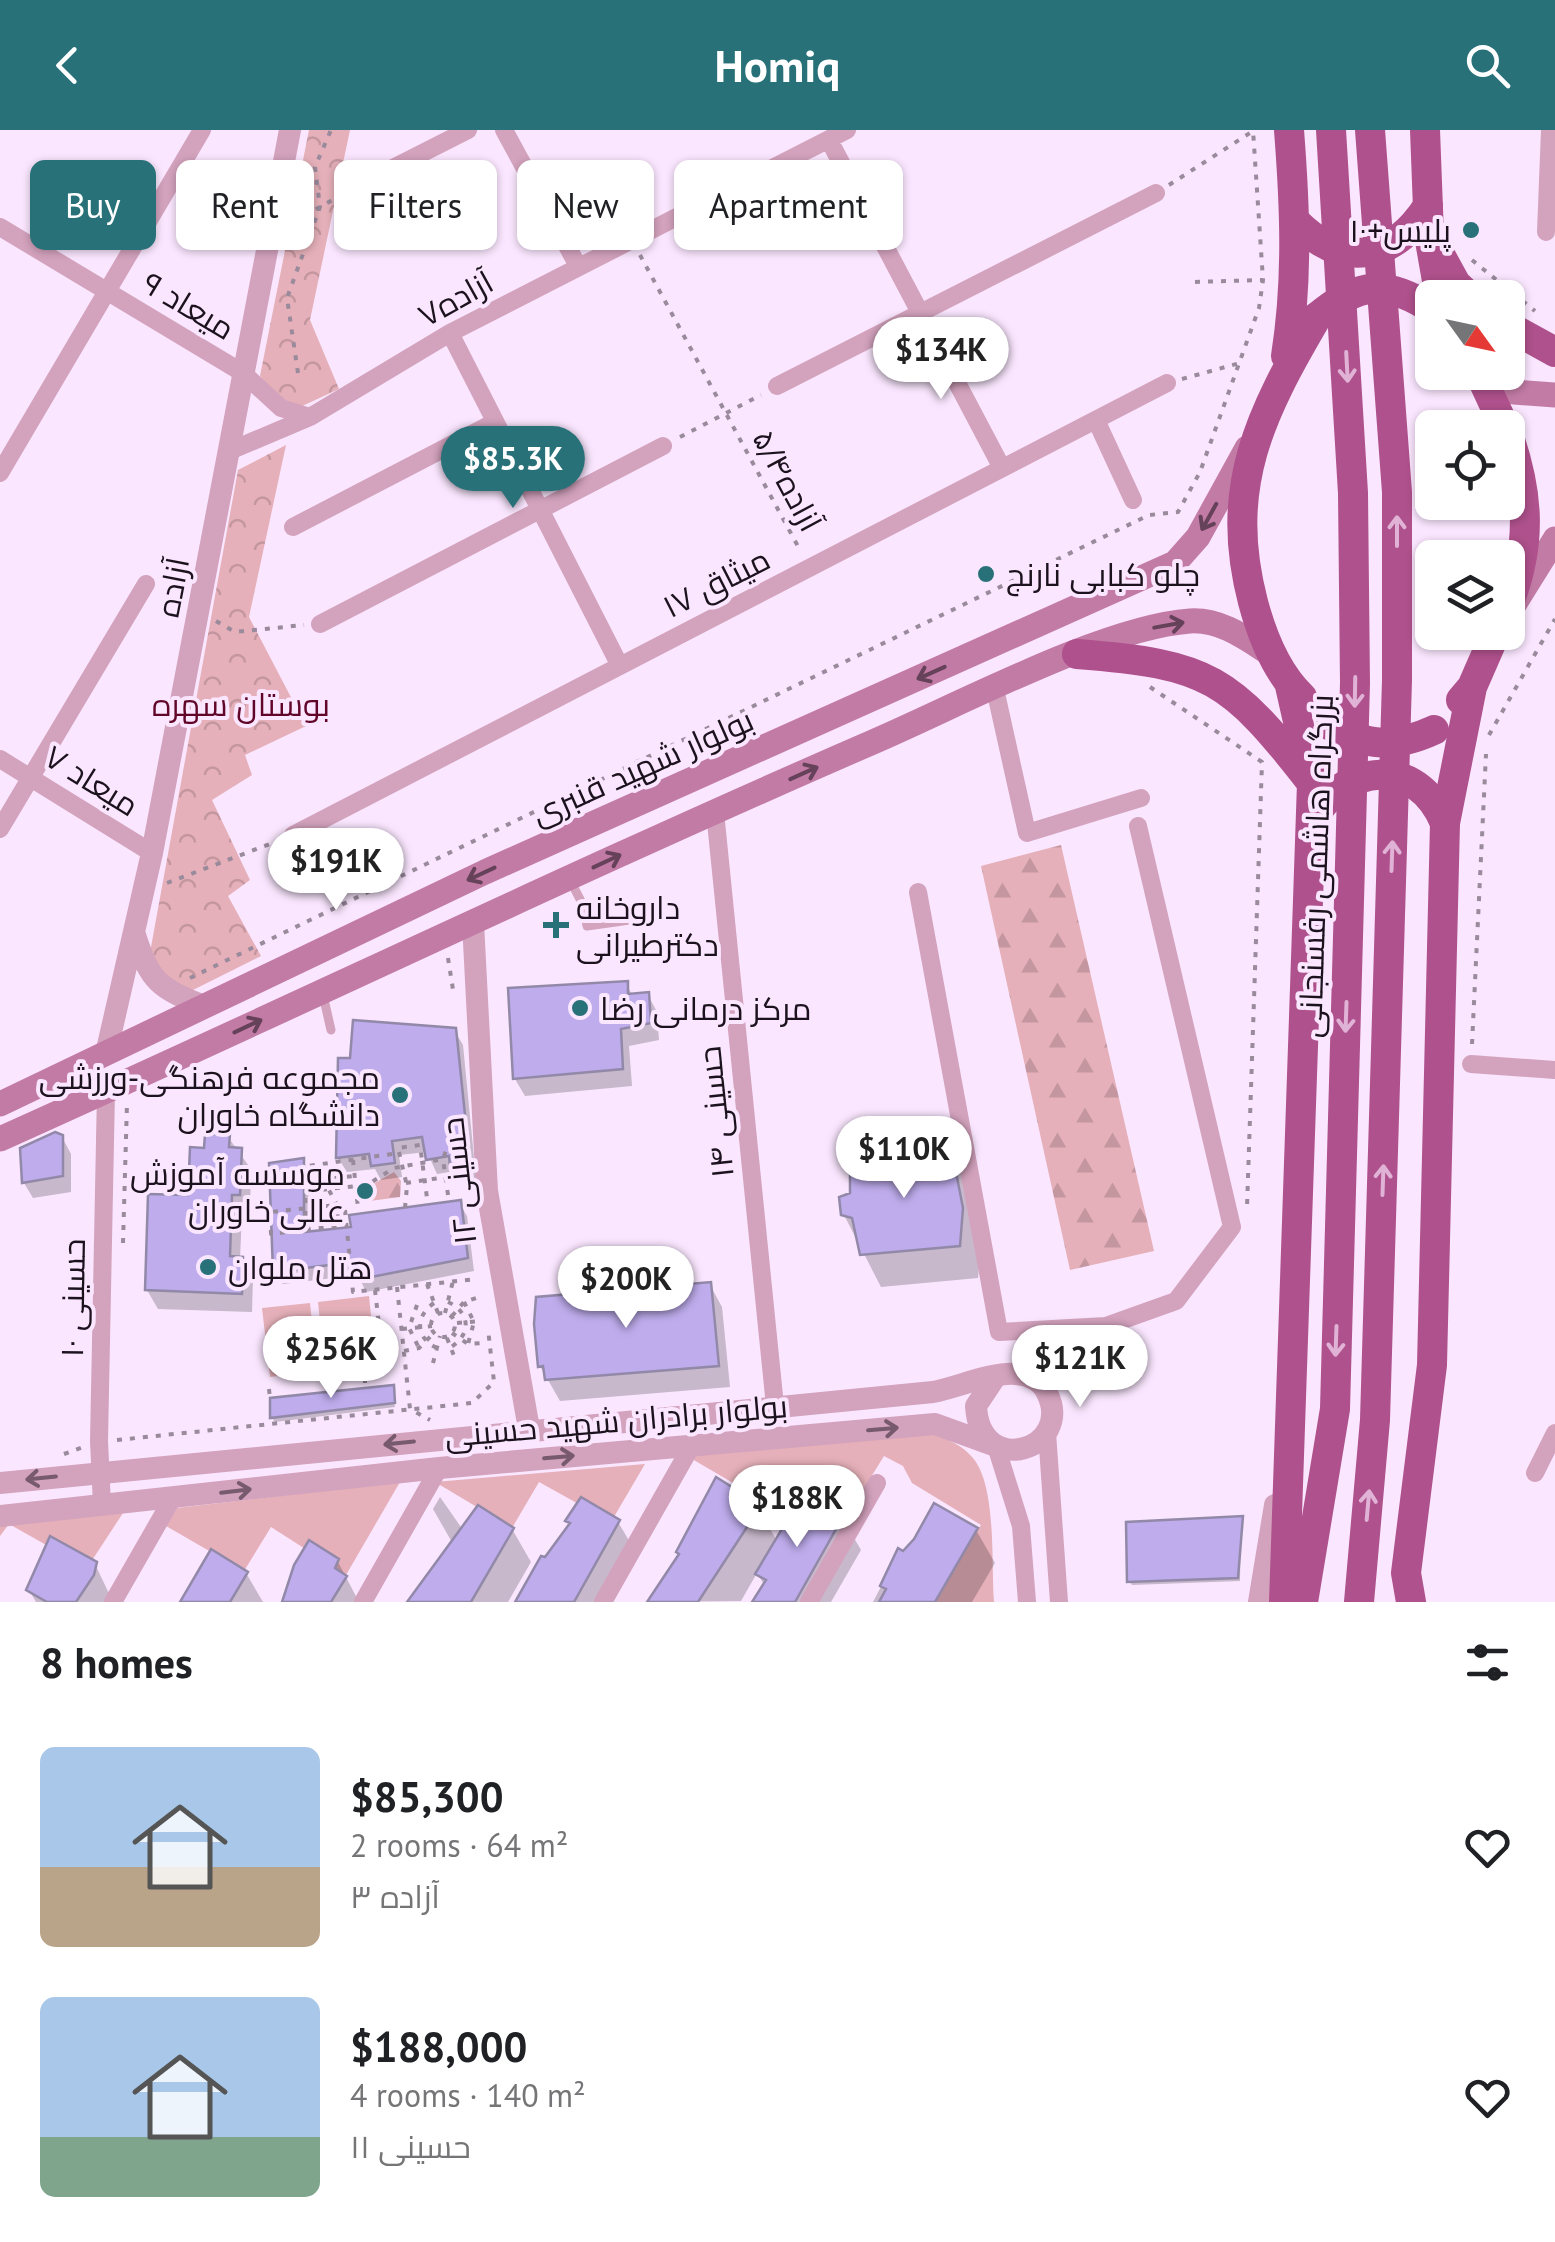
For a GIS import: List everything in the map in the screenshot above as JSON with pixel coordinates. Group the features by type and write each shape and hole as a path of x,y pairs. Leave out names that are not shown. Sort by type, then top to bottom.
{"highway":[{"path":"1284,372 1295,301 1296,222 1289,130"},
{"name":"بزرگراه هاشمی رفسنجانی","path":"1303,1602 1334,1409 1355,683 1353,493 1331,130"},
{"path":"1358,1602 1375,1420 1398,680 1398,492 1370,130"},
{"path":"1425,130 1428,221 1437,280"},
{"path":"1296,222 1314,239 1336,250 1361,254 1389,247 1428,221"},
{"path":"1428,221 1454,280"},
{"path":"1415,298 1406,292 1374,287 1342,296 1317,317 1284,372 1256,432 1243,486 1241,540 1260,626 1272,654 1290,686 1331,726 1355,740 1382,746 1409,742 1434,730 1472,687"},
{"path":"1525,335 1555,352"},
{"path":"1525,489 1525,543"},
{"path":"1405,1592 1432,1365 1445,823 1472,687 1489,650"},
{"path":"1077,654 1155,660 1216,683 1262,720 1312,782"},
{"name":"بزرگراه هاشمی رفسنجانی","path":"1284,1602 1312,782 1290,686"},
{"path":"1311,821 1324,799 1344,782 1368,774 1395,776 1421,788 1445,823"}],"main road":[{"path":"1512,390 1555,394"},
{"name":"بولوار شهید قنبری","path":"0,1104 697,776 1174,563 1198,538 1256,432"},
{"path":"1525,587 1555,539"},
{"path":"0,1138 714,812 1077,654 1156,626 1194,620 1229,627 1272,654"},
{"path":"697,776 714,812"}],"street":[{"path":"0,472 202,130"},
{"name":"آزاده","path":"285,160 290,130"},
{"path":"407,160 468,130"},
{"path":"504,130 578,266"},
{"name":"آزاده۷","path":"654,229 848,130"},
{"path":"1546,232 1550,130"},
{"path":"828,140 1002,468"},
{"path":"778,386 1156,194"},
{"name":"میعاد ۹","path":"0,227 243,372 281,408 310,417"},
{"name":"آزاده","path":"106,1054 136,935 268,250"},
{"name":"آزاده۷","path":"232,450 310,417 450,334 611,250"},
{"path":"450,334 620,666"},
{"name":"میثاق ۱۷","path":"293,834 1167,383"},
{"path":"1096,420 1133,500"},
{"path":"294,527 495,422"},
{"path":"320,624 663,446"},
{"path":"0,829 146,584"},
{"path":"995,689 1026,833 1141,798"},
{"name":"میعاد ۷","path":"0,759 152,853"},
{"name":"حسینی ۱۴","path":"714,812 775,1406"},
{"path":"918,892 999,1332 1106,1326 1176,1301 1232,1227 1138,826"},
{"name":"حسینی ۱۲","path":"473,923 487,1191 529,1429"},
{"path":"136,935 146,970 164,990 204,1006"},
{"path":"1471,1064 1555,1070"},
{"name":"حسینی ۱۰","path":"102,1505 106,1092"},
{"path":"1046,1390 1106,1326"},
{"path":"1047,1433 1033,1446 1015,1451 996,1446 984,1436 976,1406 982,1390 994,1379 1012,1373 1032,1377 1046,1390 1053,1412 1047,1433 1059,1602"},
{"name":"بولوار برادران شهید حسینی","path":"0,1483 933,1392 994,1379"},
{"path":"1260,1602 1290,1398"},
{"name":"بولوار برادران شهید حسینی","path":"0,1516 440,1468 935,1424 996,1446"},
{"path":"1536,1474 1555,1433"},
{"path":"603,1602 692,1445"},
{"path":"996,1446 1021,1526 1027,1602"},
{"path":"363,1602 440,1468"},
{"path":"809,1602 877,1483"},
{"path":"113,1602 172,1499"}],"lane":[{"path":"568,879 584,905 586,926 658,916"},
{"path":"323,992 331,1030"}],"path":[{"path":"298,373 287,298 320,207 315,167 331,130"},
{"path":"164,990 1149,516 1178,512 1200,472 1259,308 1264,280 1253,130 1156,194"},
{"path":"314,210 334,199"},
{"name":"آزاده۵/۴","path":"637,250 810,568"},
{"path":"1465,252 1540,314"},
{"path":"1196,282 1264,280"},
{"path":"1167,383 1240,363"},
{"path":"663,446 778,386"},
{"path":"200,612 235,632 320,624"},
{"path":"1471,1064 1486,740 1555,619"},
{"path":"1138,679 1262,762 1247,1220 1232,1227"},
{"path":"144,892 293,834"},
{"path":"398,1140 406,1208"},
{"path":"305,1230 310,1207 308,1166 420,1144 427,1198"},
{"path":"448,1146 444,1158 448,1195"},
{"path":"309,1192 356,1187 400,1166 444,1158"},
{"path":"353,1160 358,1208"},
{"path":"308,1181 355,1176"},
{"path":"406,1183 446,1178"},
{"path":"322,1179 340,1208 354,1276 353,1292 476,1279"},
{"path":"340,1208 338,1226 271,1234 270,1212 340,1208"},
{"path":"453,1281 448,1302 449,1315 456,1324"},
{"path":"404,1351 427,1343 433,1329 436,1316 427,1284"},
{"path":"397,1287 410,1409"},
{"path":"374,1290 384,1369"},
{"path":"399,1307 417,1305 436,1316 449,1315 464,1302 479,1298"},
{"path":"448,1302 458,1307 466,1322 460,1341 451,1347"},
{"path":"464,1302 474,1322 468,1344"},
{"path":"434,1303 425,1310 419,1327 427,1343 437,1348"},
{"path":"417,1305 410,1328 418,1348"},
{"path":"432,1364 437,1348 456,1324 482,1321"},
{"path":"402,1329 433,1329 468,1344 484,1344"},
{"path":"446,1335 456,1361"},
{"path":"364,1378 366,1388"},
{"path":"268,1389 270,1398"},
{"path":"125,1439 472,1403 485,1391"},
{"path":"410,1409 460,1438"}],"green space":[{"path":"309,130 350,130 344,160 334,160 334,206 310,320 339,389 298,408 277,398 260,376 285,250 314,250 314,160 303,160"},
{"name":"بوستان سهره","path":"286,445 249,617 306,726 245,755 252,775 212,800 250,880 228,896 261,956 189,992 159,979 149,958 238,470"},
{"path":"1061,845 1154,1251 1070,1270 981,866"},
{"path":"394,1172 401,1181 400,1197 362,1202 361,1191"},
{"path":"369,1296 376,1364 325,1370 318,1302"},
{"path":"310,1303 317,1371 270,1377 262,1308"},
{"path":"919,1429 961,1447 981,1471 989,1506 994,1602 932,1602 981,1525 912,1483 903,1466 884,1456 850,1511 779,1469 759,1498 692,1459 696,1453"},
{"path":"645,1464 611,1522 539,1482 512,1528 435,1482"},
{"path":"400,1482 346,1575 271,1527 244,1571 166,1526 177,1508"},
{"path":"123,1513 87,1568 9,1524"}],"building":[{"path":"628,981 628,994 649,992 651,1023 621,1029 623,1069 513,1079 508,988"},
{"name":"مجموعه فرهنگی-ورزشی دانشگاه خاوران","path":"353,1020 456,1028 470,1163 450,1166 449,1156 426,1160 422,1137 392,1141 395,1163 371,1166 369,1154 336,1158 338,1058 350,1058"},
{"path":"55,1132 63,1135 63,1176 22,1183 20,1148"},
{"path":"205,1134 230,1134 229,1147 242,1148 240,1195 232,1195 230,1256 243,1257 242,1294 145,1290 148,1194 188,1195 190,1147 204,1148"},
{"path":"951,1147 963,1208 960,1246 860,1255 852,1218 841,1215 839,1197 850,1193 850,1155"},
{"path":"304,1158 304,1232 351,1227 349,1215 461,1200 468,1258 356,1280 354,1262 273,1272 269,1163"},
{"path":"711,1282 719,1366 545,1380 543,1366 538,1367 536,1297"},
{"path":"394,1385 395,1403 270,1418 270,1398"},
{"path":"716,1477 759,1504 747,1527 698,1602 647,1602 679,1554 676,1552"},
{"path":"804,1492 844,1515 795,1602 752,1602 766,1580 755,1574"},
{"path":"581,1497 620,1520 574,1602 515,1602 541,1556 545,1557 570,1523 565,1521"},
{"path":"934,1503 978,1528 935,1602 879,1602 886,1589 880,1586 898,1548 903,1551 914,1539"},
{"path":"478,1505 514,1528 471,1602 407,1602"},
{"path":"1243,1516 1238,1578 1127,1582 1126,1522"},
{"path":"50,1536 97,1562 94,1575 76,1602 47,1602 26,1590"},
{"path":"309,1540 339,1559 335,1568 347,1576 331,1602 282,1602 294,1565"},
{"path":"211,1549 248,1572 230,1602 180,1602"}],"place":[{"name":"پلیس+۱۰","path":"1471,230"},
{"name":"چلو کبابی نارنج","path":"986,574"},
{"name":"داروخانه دکترطیرانی","path":"556,925"},
{"name":"مرکز درمانی رضا","path":"580,1008"},
{"name":"مجموعه فرهنگی-ورزشی دانشگاه خاوران","path":"400,1095"},
{"name":"موسسه آموزش عالی خاوران","path":"365,1191"},
{"name":"هتل ملوان","path":"208,1267"}]}
